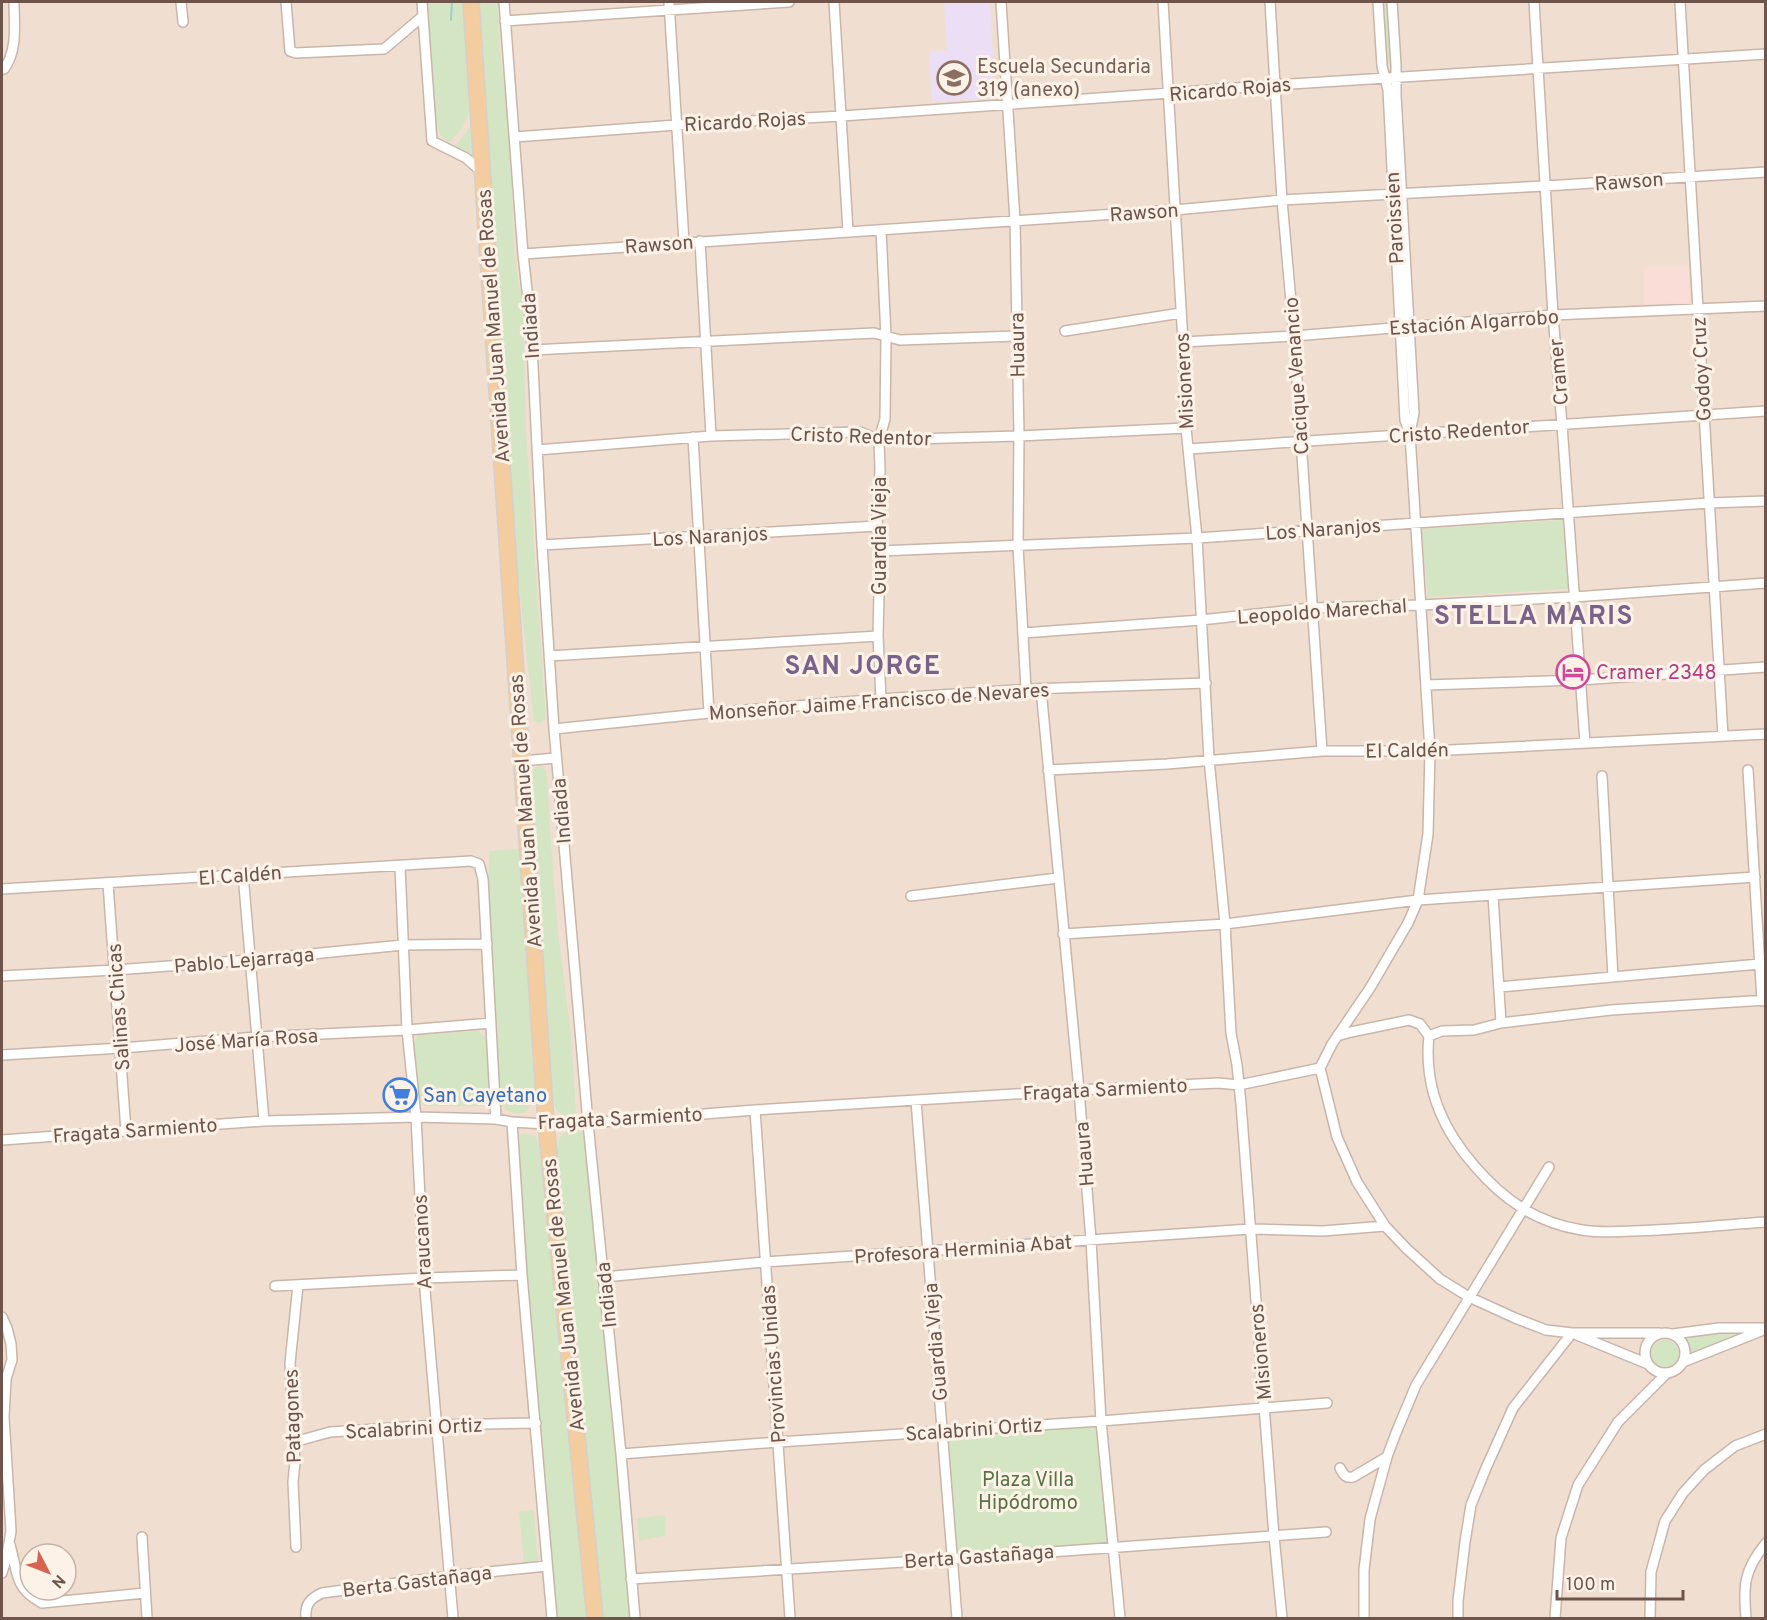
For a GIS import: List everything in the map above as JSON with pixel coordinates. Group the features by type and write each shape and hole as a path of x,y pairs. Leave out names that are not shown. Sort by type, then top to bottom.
{"main road":[{"name":"Avenida Juan Manuel de Rosas","path":"471,2 546,1124 595,1618"}],"street":[{"path":"3,69 11,60 13,48 14,2"},
{"path":"181,2 183,22"},
{"path":"286,2 290,51 296,52 384,49 423,16"},
{"path":"422,2 432,141 466,158 483,172"},
{"name":"Indiada","path":"504,2 532,350 556,758 635,1618"},
{"path":"505,21 669,5 789,2"},
{"path":"834,2 848,231"},
{"name":"Huaura","path":"1001,2 1015,220 1018,546 1026,689"},
{"name":"Misioneros","path":"1163,2 1170,93 1186,428 1197,538 1209,759 1225,924 1231,1033 1239,1085 1282,1618"},
{"name":"Cacique Venancio","path":"1270,2 1322,751"},
{"name":"Paroissien","path":"1378,2 1382,66 1388,90 1398,194"},
{"name":"Paroissien","path":"1320,1068 1336,1036 1370,988 1403,932 1418,900 1428,834 1430,751 1410,434 1405,420 1404,327 1392,2"},
{"name":"Cramer","path":"1534,2 1553,315 1585,743"},
{"name":"Godoy Cruz","path":"1680,2 1723,736"},
{"path":"669,5 684,242"},
{"name":"Ricardo Rojas","path":"515,137 1766,54"},
{"name":"Rawson","path":"524,254 1175,210 1282,200 1766,172"},
{"name":"Guardia Vieja","path":"881,230 886,337 885,419 879,440 877,526 880,551 878,636 881,699"},
{"path":"700,241 711,436"},
{"name":"Estación Algarrobo","path":"1183,342 1294,336 1553,315 1766,306"},
{"path":"1065,332 1180,313"},
{"path":"532,350 874,333 900,339 1017,336"},
{"name":"Cristo Redentor","path":"1188,449 1766,411"},
{"name":"Cristo Redentor","path":"537,450 711,436 860,432 879,440 1186,428"},
{"path":"693,437 709,713"},
{"name":"Los Naranjos","path":"880,551 1197,538 1766,501"},
{"name":"Los Naranjos","path":"542,545 877,526"},
{"name":"Leopoldo Marechal","path":"1023,633 1201,620 1311,608 1574,597 1766,584"},
{"path":"549,656 878,636"},
{"path":"1426,686 1580,680 1766,667"},
{"name":"Monseñor Jaime Francisco de Nevares","path":"554,729 881,699 1026,689 1206,683"},
{"name":"Huaura","path":"1041,689 1091,1240 1101,1421 1120,1618"},
{"name":"El Caldén","path":"1048,770 1167,764 1322,751 1430,751 1766,734"},
{"path":"522,761 556,758"},
{"path":"1429,1036 1442,1031 1474,1030 1501,1023 1611,1010 1764,1000 1748,770"},
{"path":"1602,776 1613,977"},
{"name":"El Caldén","path":"2,890 471,861 479,864 483,879 487,944"},
{"name":"Araucanos","path":"400,866 407,1030 416,1117 424,1278 453,1618"},
{"path":"243,874 264,1121"},
{"path":"911,896 1058,878"},
{"path":"1063,934 1225,924 1418,900 1755,878"},
{"name":"Salinas Chicas","path":"108,884 122,1048 126,1131"},
{"path":"1493,895 1501,1023"},
{"path":"487,944 496,1119"},
{"name":"Pablo Lejarraga","path":"2,976 250,960 403,945 487,944"},
{"path":"1499,987 1760,964"},
{"path":"1336,1036 1409,1020 1420,1024 1429,1036 1427,1050 1431,1084 1440,1113 1463,1152 1492,1184 1523,1209 1560,1225 1584,1231 1653,1231 1766,1222"},
{"name":"José María Rosa","path":"2,1055 491,1023"},
{"path":"1320,1068 1337,1137 1357,1182 1385,1226 1440,1279 1469,1298 1546,1330 1572,1333 1673,1334 1719,1328 1766,1329"},
{"name":"Fragata Sarmiento","path":"2,1140 264,1121 416,1117 588,1124 755,1110 1078,1089 1218,1083 1239,1085 1320,1068"},
{"name":"Guardia Vieja","path":"916,1101 957,1618"},
{"name":"Provincias Unidas","path":"755,1110 790,1618"},
{"path":"512,1122 522,1275 552,1618"},
{"path":"1365,1618 1364,1570 1370,1520 1387,1457 1416,1385 1549,1167"},
{"name":"Profesora Herminia Abat","path":"604,1277 765,1262 1250,1229 1323,1231 1385,1226"},
{"path":"275,1286 522,1275"},
{"name":"Patagones","path":"296,1547 290,1363 298,1285"},
{"path":"2,1317 11,1344 12,1360 6,1380 4,1417 6,1527 20,1586 32,1598 42,1603 145,1593"},
{"path":"1555,1618 1561,1538 1578,1485 1618,1422 1657,1382 1683,1362 1766,1329"},
{"path":"1572,1333 1648,1364 1656,1371 1667,1373"},
{"path":"1458,1618 1459,1589 1471,1505 1513,1408 1572,1333"},
{"path":"1648,1364 1644,1352 1646,1346 1649,1340 1659,1333"},
{"path":"1673,1334 1683,1343 1685,1356 1683,1362"},
{"path":"1656,1371 1657,1382"},
{"name":"Scalabrini Ortiz","path":"621,1454 1328,1403"},
{"name":"Scalabrini Ortiz","path":"294,1442 330,1432 437,1425 536,1423"},
{"path":"1650,1618 1651,1572 1665,1521 1683,1493 1704,1470 1735,1446 1766,1434"},
{"path":"1340,1468 1344,1476 1353,1478 1387,1457"},
{"name":"Berta Gastañaga","path":"631,1580 1326,1532"},
{"path":"142,1537 147,1618"},
{"path":"2,1573 10,1543"},
{"path":"1746,1618 1744,1592 1747,1574 1754,1557 1766,1543"},
{"name":"Berta Gastañaga","path":"306,1618 305,1611 308,1602 322,1593 547,1566"}],"shaded area":[{"path":"2,2 1765,2 1765,1618 2,1618"},
{"path":"944,2 990,2 995,98 932,102 929,52 947,50"},
{"path":"1689,266 1689,303 1644,304 1644,267"}],"green space":[{"path":"427,2 463,2 471,107 462,126 450,142 441,137 435,116 425,21 428,15"},
{"path":"480,2 498,2 499,43 510,132 514,246 523,304 526,430 546,719 540,723 534,721 516,558"},
{"path":"1383,2 1391,2 1395,65 1387,66"},
{"path":"472,124 474,155 454,148"},
{"path":"1563,520 1568,589 1428,597 1421,529"},
{"path":"542,766 547,772 558,932 571,1034 576,1112 568,1115 558,1112 553,1100 532,775 535,768"},
{"path":"519,849 535,1094 527,1111 515,1113 500,1103 488,877 490,851"},
{"path":"478,1031 486,1038 489,1099 483,1106 426,1106 418,1099 414,1042 418,1035"},
{"path":"572,1130 582,1131 585,1137 617,1455 630,1618 600,1618 598,1603 558,1154 561,1136"},
{"path":"524,1133 535,1136 538,1141 558,1299 586,1618 556,1618 517,1141 519,1135"},
{"path":"1756,1331 1690,1355 1690,1344 1683,1334"},
{"path":"1665,1340 1675,1344 1679,1354 1675,1364 1665,1368 1655,1364 1651,1354 1655,1344"},
{"name":"Plaza Villa Hipódromo","path":"1099,1426 1107,1543 957,1555 948,1437"},
{"path":"534,1510 538,1563 524,1564 519,1511"},
{"path":"665,1515 666,1535 639,1541 637,1518"}],"waterway":[{"path":"451,20 452,2"}],"place":[{"name":"Escuela Secundaria 319 (anexo)","path":"954,78"},
{"name":"Cramer 2348","path":"1573,672"},
{"name":"San Cayetano","path":"400,1095"}],"district":[{"name":"STELLA MARIS","path":"1534,615"},
{"name":"SAN JORGE","path":"863,665"}]}
